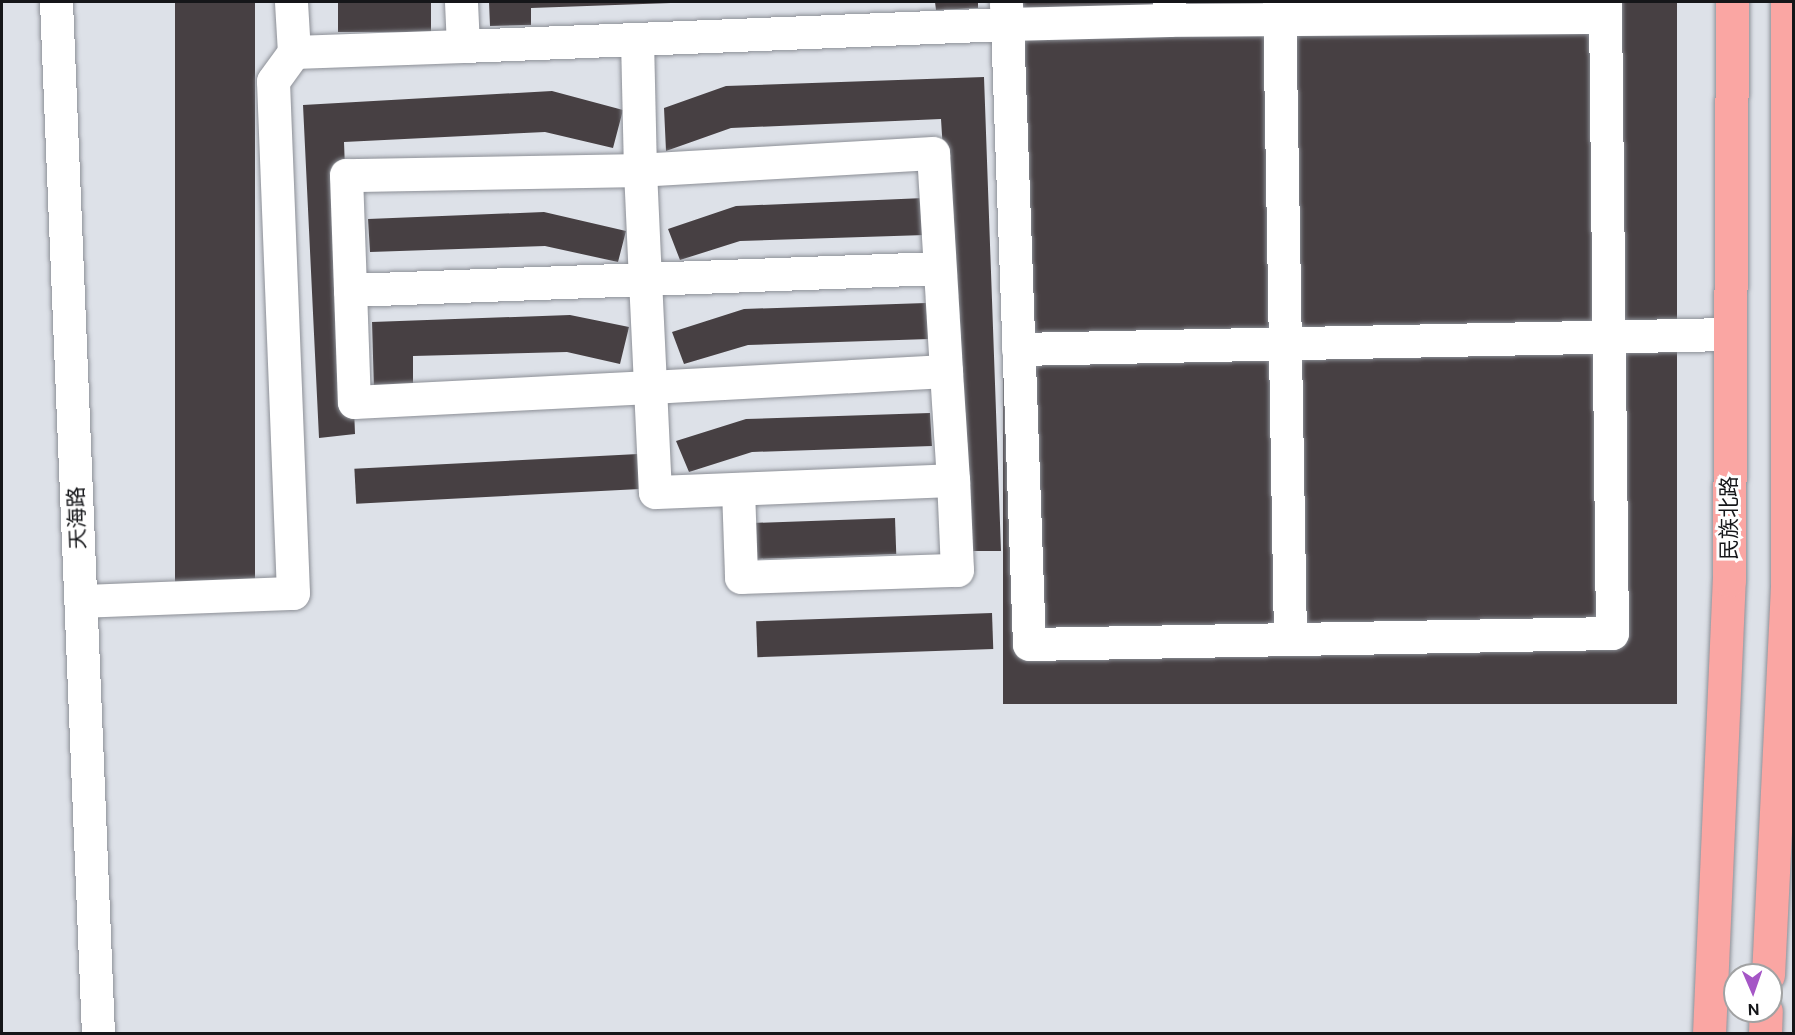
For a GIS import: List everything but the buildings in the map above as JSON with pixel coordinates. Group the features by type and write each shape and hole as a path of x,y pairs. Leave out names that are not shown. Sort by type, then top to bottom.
{"main road":[{"name":"民族北路","path":"1708,1034 1729,580 1732,2"},
{"path":"1769,963 1787,586 1787,2"}],"street":[{"name":"天海路","path":"57,2 98,1034"},
{"path":"81,601 293,593 273,81 294,52 291,2"},
{"path":"461,2 463,46"},
{"path":"294,52 637,39 1006,13 1605,9 1612,633 1029,644 1006,13"},
{"path":"1279,10 1290,639"},
{"path":"637,39 640,170 655,492 953,480"},
{"path":"738,489 741,578 957,570 953,480 933,153 640,170 345,174 354,402 946,371"},
{"path":"350,290 939,268"},
{"path":"1018,349 1730,334"}]}
